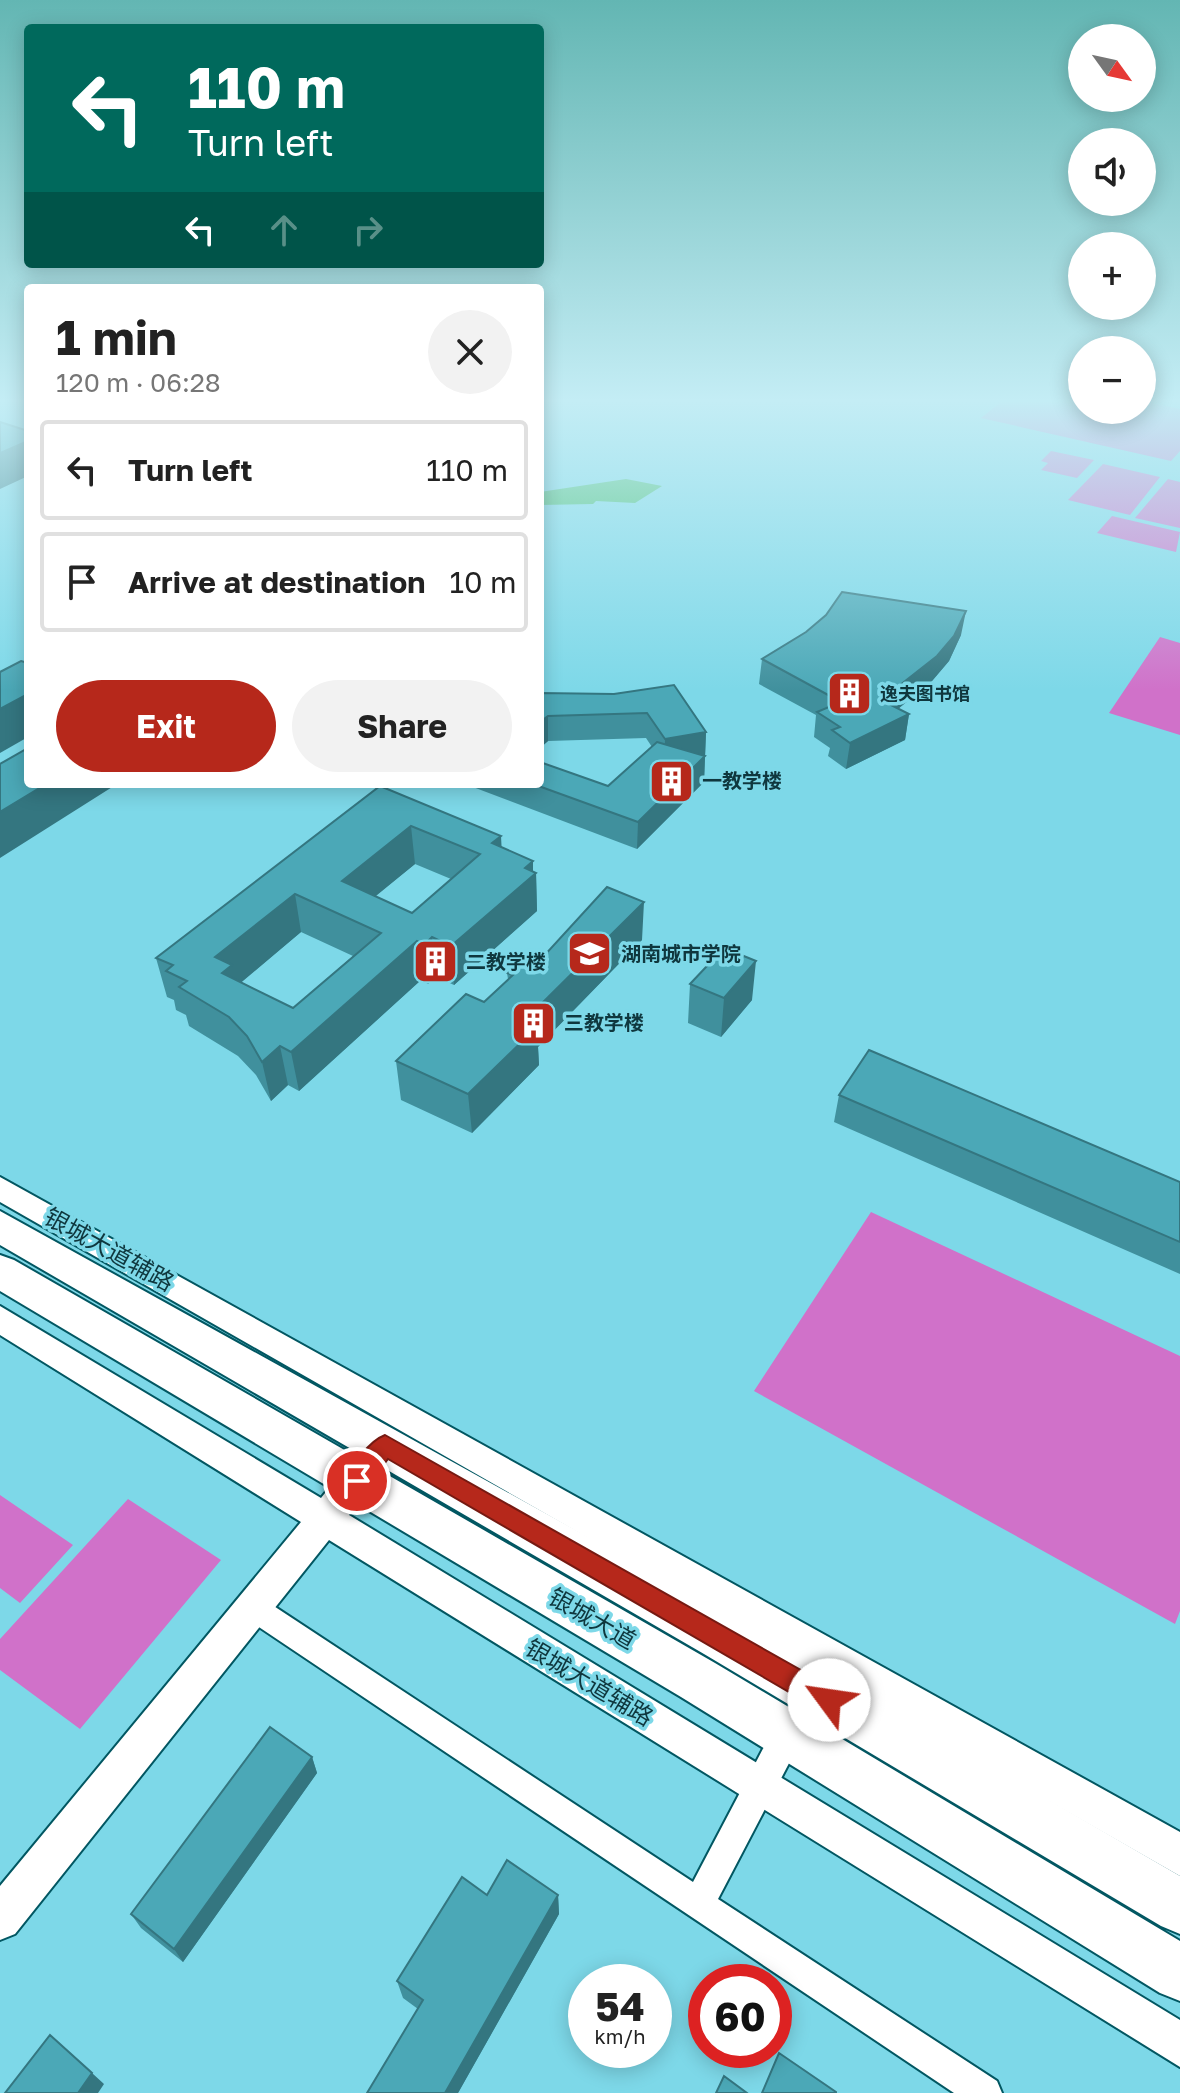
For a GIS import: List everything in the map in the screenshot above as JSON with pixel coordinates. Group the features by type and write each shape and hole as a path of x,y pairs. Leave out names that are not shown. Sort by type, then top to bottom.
{"main road":[{"name":"银城大道","path":"0,1226 371,1463 787,1735 1180,1973"},
{"name":"银城大道","path":"0,1271 371,1463 721,1637 1180,1907"}],"street":[{"name":"银城大道辅路","path":"0,1188 1180,1855"},
{"name":"银城大道辅路","path":"0,1319 1180,2045"},
{"path":"0,1919 371,1463"},
{"path":"254,1607 985,2093"},
{"path":"698,1905 787,1735"}],"shaded area":[{"path":"544,496 647,496 635,503 596,501 593,504 544,505"},
{"path":"1072,496 1145,496 1130,515 1068,500"},
{"path":"1154,496 1180,496 1180,528 1135,518"},
{"path":"1112,516 1180,532 1176,552 1097,533"},
{"path":"1160,637 1180,643 1180,735 1109,713"},
{"path":"871,1212 1180,1356 1180,1611 1175,1624 754,1391"},
{"path":"0,1495 73,1545 20,1603 0,1588"},
{"path":"128,1499 221,1560 80,1729 0,1670 0,1639"}],"building":[{"name":"逸夫图书馆","path":"842,592 966,611 954,636 937,656 881,700 909,714 850,743 832,730 840,727 817,712 841,702 762,659 806,632 826,615"},
{"path":"24,662 24,696 0,709 0,672"},
{"path":"674,685 706,732 665,739 647,713 548,716 544,719 544,693 614,694"},
{"path":"657,742 705,756 638,822 544,788 544,763 608,786"},
{"path":"24,750 24,788 39,788 0,812 0,764"},
{"path":"377,788 385,788 501,836 492,843 533,861 525,868 536,873 451,946 432,937 424,945 417,941 291,1052 280,1046 262,1062 247,1036 229,1017 179,987 187,981 166,971 173,965 156,958","holes":["411,826 480,854 412,913 342,881","295,894 381,933 293,1008 222,973 232,965 215,957"]},
{"path":"607,887 644,902 525,1020 538,1026 468,1094 396,1061 466,994 484,1002 513,975 507,973 525,956 543,957"},
{"path":"724,948 756,961 724,998 690,984"},
{"path":"869,1050 1180,1182 1180,1242 839,1095"},
{"path":"270,1727 312,1757 174,1949 131,1914"},
{"path":"507,1860 558,1895 445,2093 367,2093 423,2000 397,1981 462,1877 487,1895"},
{"path":"50,2035 92,2073 78,2093 5,2093"},
{"path":"792,2062 836,2092 836,2093 762,2093 773,2068 792,2068"},
{"path":"724,2076 747,2093 716,2093"}],"place":[{"name":"逸夫图书馆","path":"849,694"},
{"name":"一教学楼","path":"671,781"},
{"name":"湖南城市学院","path":"590,954"},
{"name":"二教学楼","path":"435,962"},
{"name":"三教学楼","path":"533,1023"}],"route":[{"path":"357,1481 385,1445 829,1700"}]}
